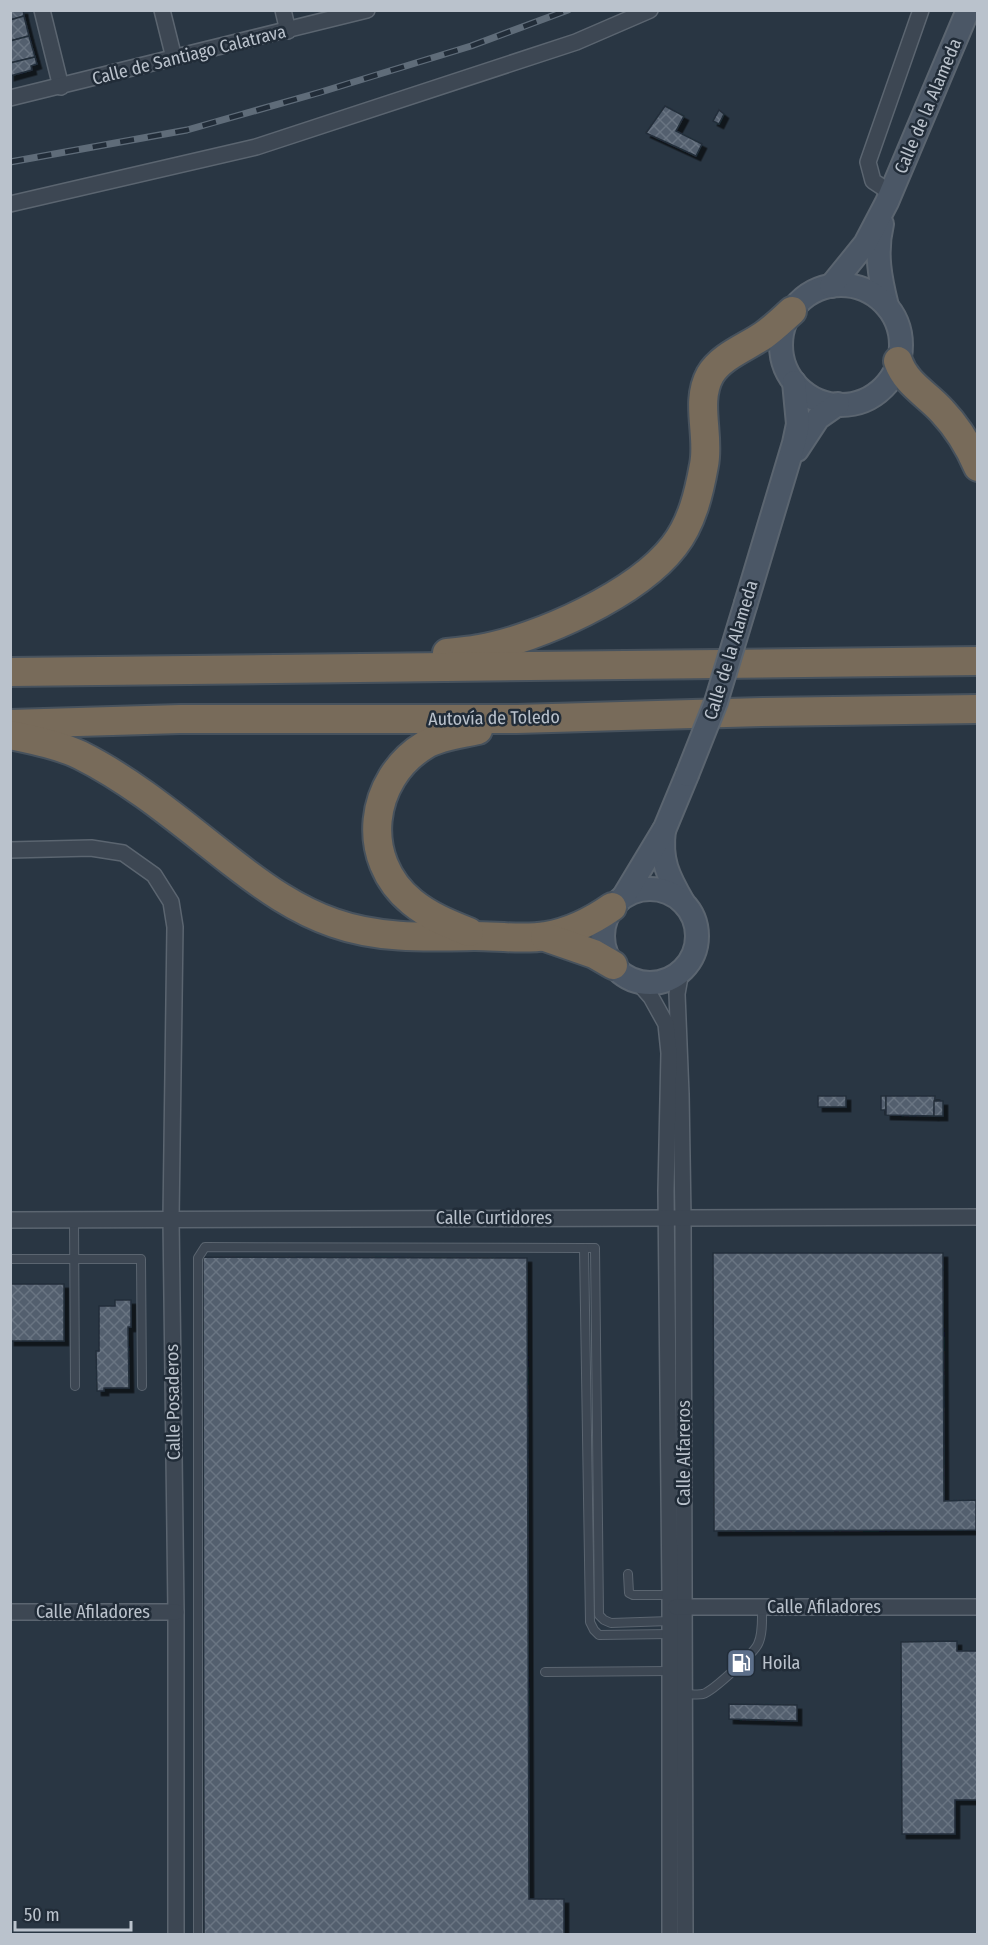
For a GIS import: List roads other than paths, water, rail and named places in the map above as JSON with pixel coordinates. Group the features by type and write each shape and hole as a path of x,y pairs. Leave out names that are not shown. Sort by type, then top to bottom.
{"highway":[{"path":"374,669 390,659 481,649 530,634 608,600 645,574 674,546 693,512 705,462 704,389 710,374 717,365 764,335 792,310"},
{"path":"898,361 908,380 934,402 952,422 969,445 978,467"},
{"path":"10,672 978,661"},
{"name":"Autovía de Toledo","path":"10,724 180,718 517,719 978,709"},
{"path":"483,936 450,925 411,901 387,870 377,834 377,815 392,776 407,759 427,744 517,719"},
{"path":"10,735 39,741 78,754 122,779 271,892 333,923 364,932 399,936 545,937 574,929 593,920 618,901"},
{"path":"545,937 594,954 614,966"}],"street":[{"path":"42,10 62,87"},
{"path":"162,10 174,58"},
{"path":"282,10 288,31"},
{"name":"Calle de Santiago Calatrava","path":"10,98 367,10"},
{"path":"10,204 256,147 576,42 650,10"},
{"path":"889,198 873,181 868,162 921,10"},
{"name":"Calle de la Alameda","path":"831,286 865,244 889,198 968,10"},
{"name":"Calle de la Alameda","path":"788,468 818,418 838,404 860,401 880,390 894,372 898,361 900,338 887,306 878,268 878,248 889,198"},
{"name":"Calle de la Alameda","path":"618,901 665,828 716,702 788,468 798,424 794,382 784,363 781,341 786,320 792,310 809,294 831,286 861,288 887,306"},
{"path":"794,382 818,400 838,404"},
{"name":"Calle de la Alameda","path":"665,828 662,848 664,864 683,902"},
{"name":"Calle Posaderos","path":"10,850 92,848 123,853 154,875 171,902 175,927 171,1219 176,1612 176,1935"},
{"path":"655,888 670,893 683,902 692,915 697,931 696,946 690,960 681,971 668,979 653,983 638,981 625,975 614,966 606,952 603,937 605,921 618,901 639,890 655,888"},
{"name":"Calle Alfareros","path":"670,1935 670,1671 683,1218 677,994 681,971"},
{"name":"Calle Alfareros","path":"638,981 666,1024 669,1053 666,1218 673,1613 685,1694 685,1935"},
{"name":"Calle Curtidores","path":"10,1220 978,1217"},
{"name":"Calle Afiladores","path":"673,1613 762,1607 978,1607"},
{"name":"Calle Afiladores","path":"10,1612 176,1612"}],"lane":[{"path":"74,1220 75,1386"},
{"path":"198,1935 198,1257 205,1247 595,1248 599,1615 611,1623 673,1613"},
{"path":"584,1248 590,1622 599,1635 673,1613"},
{"path":"10,1259 141,1259 142,1386"},
{"path":"628,1574 629,1593 673,1613"},
{"path":"685,1694 703,1694 710,1690 734,1670 758,1644 762,1625 762,1607"},
{"path":"545,1672 670,1671"}],"railway":[{"path":"10,162 187,130 471,46 568,10"}],"place":[{"name":"Hoila","path":"741,1663"}]}
